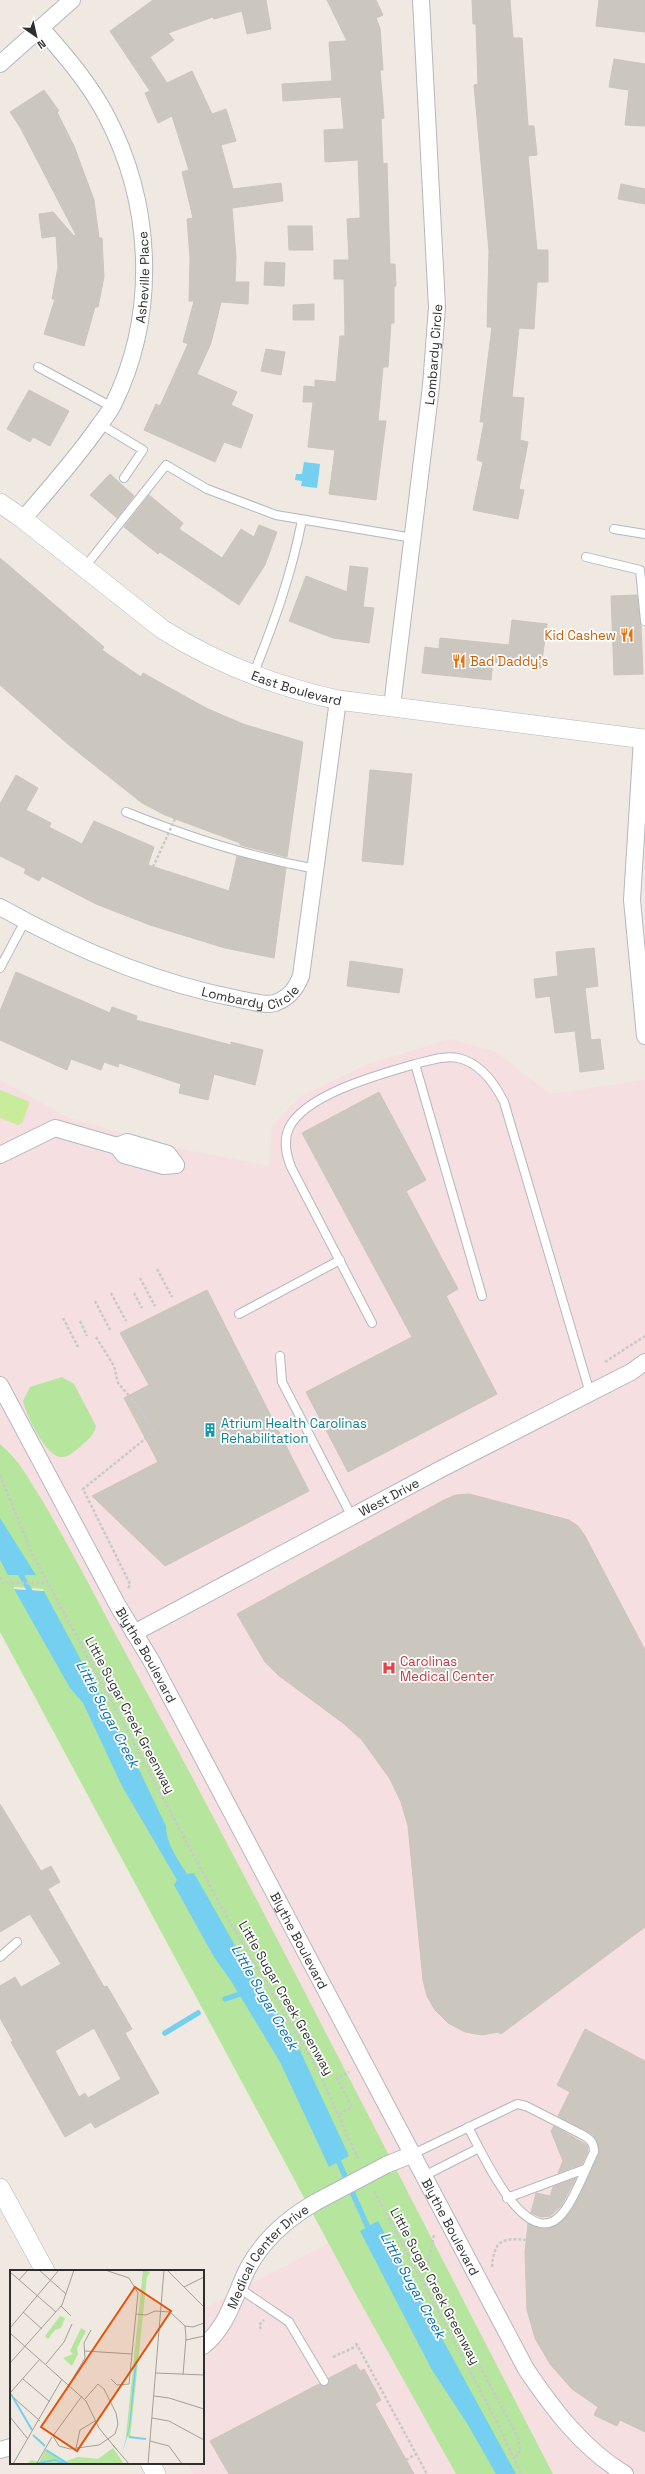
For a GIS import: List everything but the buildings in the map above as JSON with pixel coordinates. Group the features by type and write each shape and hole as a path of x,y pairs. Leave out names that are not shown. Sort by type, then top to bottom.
{"street":[{"path":"0,64 72,0"},
{"name":"Lombardy Circle","path":"392,706 434,360 437,307 421,0"},
{"name":"Asheville Place","path":"23,519 86,444 112,407 128,372 141,323 144,282 144,242 138,203 120,145 106,114 83,78 41,28"},
{"name":"East Boulevard","path":"0,503 23,519 162,629 197,650 252,676 299,692 338,700 644,739"},
{"name":"Lombardy Circle","path":"0,907 86,951 174,983 228,996 274,1003 286,998 296,988 301,976 338,700"},
{"path":"644,739 632,900 645,1036"},
{"path":"0,1155 54,1128 117,1146"},
{"name":"West Drive","path":"134,1633 590,1393 645,1362"},
{"name":"Blythe Boulevard","path":"0,1385 202,1756 511,2341 543,2394 563,2421 584,2441 625,2474"},
{"name":"Medical Center Drive","path":"204,2345 219,2331 239,2288 259,2251 277,2230 297,2213 316,2202 386,2165 413,2154"},
{"path":"0,2188 44,2270"},
{"path":"0,2450 10,2447"},
{"path":"151,2464 156,2474"}],"lane":[{"path":"38,367 112,407"},
{"path":"100,424 143,450 124,478"},
{"path":"84,568 166,465 207,489 276,515 413,538"},
{"path":"252,676 280,609 294,563 302,520"},
{"path":"614,529 645,534"},
{"path":"586,557 640,570 645,621"},
{"path":"126,812 221,848 268,860 316,869"},
{"path":"0,968 25,921"},
{"path":"372,1323 291,1167 285,1143 289,1129 296,1116 326,1097 363,1080 415,1064 438,1059 459,1058 481,1070 495,1084 504,1102 590,1393"},
{"path":"415,1064 482,1296"},
{"path":"239,1314 340,1260"},
{"path":"280,1356 282,1382 352,1517"},
{"path":"0,1957 17,1942"},
{"path":"413,2154 506,2107 517,2104 526,2106 590,2139 594,2145 594,2152 565,2210 556,2219 548,2222 539,2222 518,2210 507,2198 468,2127"},
{"path":"424,2176 479,2148"},
{"path":"507,2198 585,2169"},
{"path":"239,2288 289,2322 324,2381"}],"path":[{"path":"153,867 176,819"},
{"path":"157,1269 172,1296"},
{"path":"140,1278 155,1306"},
{"path":"111,1293 126,1321"},
{"path":"134,1293 142,1308"},
{"path":"95,1301 110,1330"},
{"path":"63,1318 78,1347"},
{"path":"80,1321 87,1336"},
{"path":"605,1362 645,1336"},
{"path":"96,1337 114,1366 118,1383 139,1407 153,1430 150,1435 83,1489 130,1584 127,1592"},
{"name":"Little Sugar Creek Greenway","path":"0,1475 31,1551 225,1914 302,2039 339,2114 362,2166"},
{"path":"0,1577 3,1582 48,1583"},
{"path":"339,2114 352,2107 337,2078 351,2071"},
{"name":"Little Sugar Creek Greenway","path":"372,2186 521,2474"},
{"path":"436,2228 427,2268 515,2432 521,2450 514,2458"},
{"path":"492,2270 495,2251 503,2240 509,2238 526,2240"},
{"path":"261,2329 259,2325 265,2319"},
{"path":"333,2357 357,2344 427,2474"},
{"path":"406,2460 416,2454"}],"shaded area":[{"name":"Carolinas Medical Center","path":"450,1039 496,1052 550,1094 645,1080 645,2474 193,2474 188,2464 204,2464 204,2308 400,2206 53,1520 14,1455 0,1444 0,1080 67,1117 171,1147 269,1166 272,1126 301,1096 368,1064"}],"green space":[{"path":"0,1090 30,1102 22,1123 18,1125 0,1118"},
{"path":"62,1377 74,1384 96,1426 94,1433 88,1440 71,1454 64,1457 55,1455 43,1443 32,1425 23,1401 30,1387"},
{"path":"0,1444 13,1456 28,1477 54,1520 88,1582 292,1968 553,2474 456,2474 359,2300 0,1632"}],"water":[{"path":"304,462 320,464 317,488 301,486 302,481 295,480 296,474 302,474"},
{"path":"0,1518 36,1575 8,1575 0,1560"},
{"path":"14,1589 44,1591 133,1757 166,1826 168,1839 173,1851 187,1874 194,1873 245,1963 297,2044 349,2156 329,2167 280,2062 231,1981 214,1957 174,1885 177,1880 122,1786 83,1703 70,1688"},
{"path":"378,2221 516,2474 496,2474 468,2425 432,2370 360,2231"}],"pier":[{"path":"14,1587 43,1589 44,1591 14,1589"}],"waterway":[{"name":"Little Sugar Creek","path":"18,1569 33,1597"},
{"path":"225,1999 246,1992"},
{"path":"165,2033 198,2013"},
{"name":"Little Sugar Creek","path":"336,2156 370,2232"}],"place":[{"name":"Kid Cashew","path":"627,635"},
{"name":"Bad Daddy's","path":"459,661"},
{"name":"Atrium Health Carolinas Rehabilitation","path":"210,1430"},
{"name":"Carolinas Medical Center","path":"389,1668"}]}
